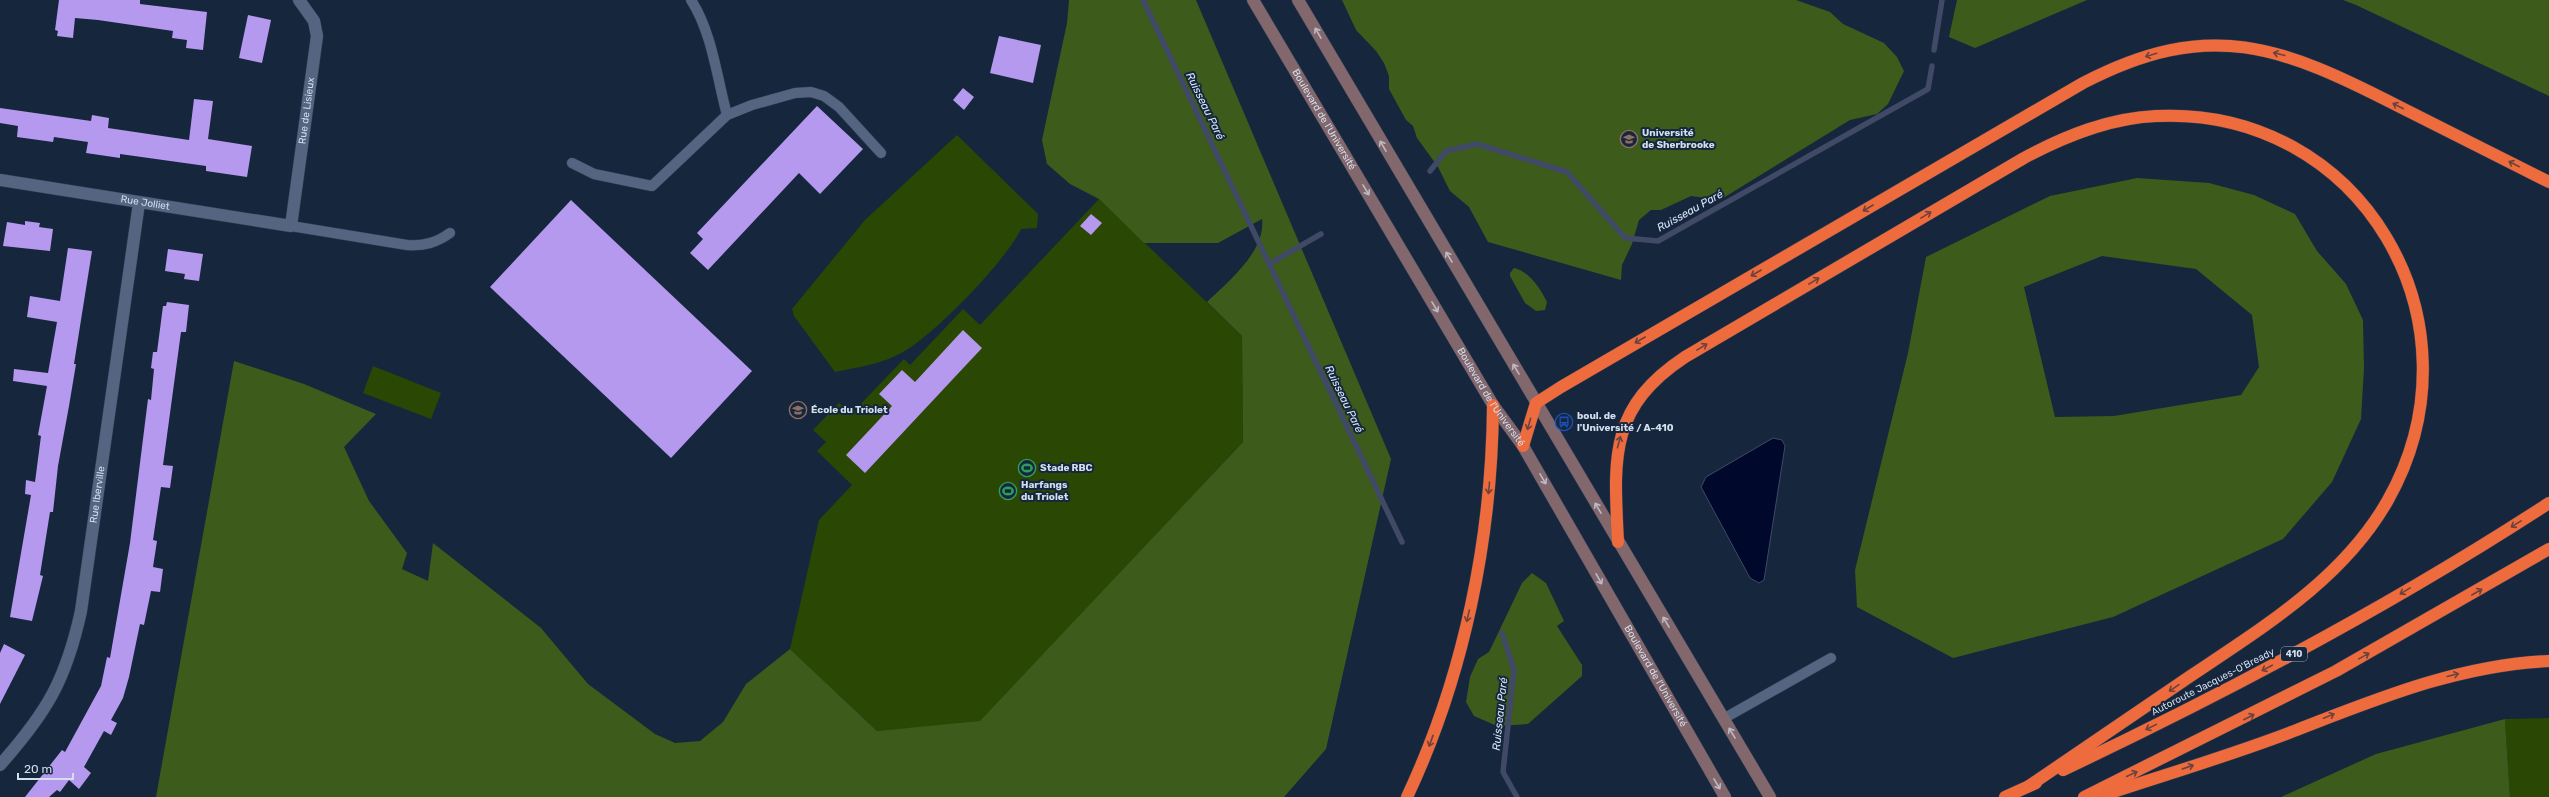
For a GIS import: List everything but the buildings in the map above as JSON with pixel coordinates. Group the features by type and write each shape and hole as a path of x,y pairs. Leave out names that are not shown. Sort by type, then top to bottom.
{"highway":[{"path":"1523,446 1536,403 2077,87 2122,65 2164,51 2192,46 2223,45 2264,51 2298,60 2336,74 2549,182"},
{"path":"1618,542 1615,472 1620,439 1634,406 1661,376 1685,357 2024,158 2063,139 2102,125 2143,117 2171,116 2216,120 2244,127 2271,137 2310,158 2343,184 2373,216 2396,253 2414,301 2423,344 2423,382 2416,429 2403,470 2387,502 2367,532 2340,563 2310,591 2249,637 2029,786"},
{"path":"1408,797 1444,702 1473,594 1487,506 1492,449 1493,405"},
{"name":"Autoroute Jacques-O'Bready","path":"2005,797 2185,711 2320,640 2416,585 2549,503"},
{"path":"2084,797 2336,671 2549,550"},
{"path":"2098,797 2294,731 2355,706 2418,684 2490,667 2549,661"}],"main road":[{"name":"Boulevard de l'Université","path":"1253,0 1493,405 1523,446 1725,797"},
{"path":"1298,0 1770,797"}],"street":[{"name":"Rue de Lisieux","path":"291,226 317,36 314,21 299,0"},
{"name":"Rue Jolliet","path":"0,180 291,226"},
{"name":"Rue Iberville","path":"0,765 32,729 60,684 72,650 81,611 139,203"}],"lane":[{"path":"691,0 697,9 707,36 727,115"},
{"path":"572,163 594,174 652,186 727,115 752,105 792,94 811,92 824,96 839,107 881,153"},
{"path":"291,226 407,245 422,246 439,241 450,233"},
{"path":"1723,719 1831,658"}],"green space":[{"path":"1069,0 1196,0 1391,459 1326,749 1284,797 156,797 234,361 304,384 376,414 344,447 369,501 407,553 402,569 428,581 433,543 541,628 588,684 655,734 675,743 700,741 723,722 746,684 790,649 877,731 980,721 1243,442 1242,336 1207,302 1235,275 1252,254 1262,231 1262,219 1218,243 1144,243 1099,199 1070,184 1047,164 1042,140 1067,23"},
{"name":"Université de Sherbrooke","path":"1342,0 1796,0 1830,12 1843,24 1884,43 1897,57 1904,71 1888,104 1877,114 1850,120 1720,200 1691,196 1661,210 1651,210 1639,220 1632,244 1622,265 1621,280 1488,242 1469,207 1450,191 1438,167 1417,138 1413,126 1406,120 1389,89 1389,76 1384,63 1376,51 1356,30"},
{"path":"1957,0 2087,0 1975,48 1949,37"},
{"path":"2343,0 2549,0 2549,96 2356,5"},
{"path":"957,135 1038,214 1037,228 1021,229 1013,243 985,278 950,314 917,343 903,352 887,359 870,365 835,372 794,316 792,309 865,220"},
{"path":"2137,178 2209,183 2254,195 2295,214 2317,251 2346,284 2363,320 2364,368 2361,419 2332,482 2283,539 2113,617 1953,658 1857,607 1855,570 1908,353 1926,257 2050,196","holes":["2102,256 2196,269 2252,315 2259,367 2241,395 2114,416 2055,417 2024,287"]},
{"name":"Stade RBC","path":"1099,199 1242,336 1243,442 980,722 877,731 790,649 819,520 852,485 817,451 826,442 813,430 839,403 851,414 904,359 910,365 963,309 980,325"},
{"path":"1514,268 1525,273 1538,286 1547,302 1545,310 1536,311 1525,303 1510,276 1510,273"},
{"path":"373,366 441,393 431,419 363,393"},
{"path":"1532,573 1546,583 1564,621 1557,626 1582,665 1582,676 1528,724 1497,726 1474,716 1466,702 1470,677 1478,659 1489,652 1522,583"},
{"path":"2549,718 2549,797 2510,797 2505,719"},
{"path":"2505,719 2510,797 2281,797 2376,754"}],"water":[{"path":"1773,438 1782,440 1785,446 1764,580 1759,583 1750,578 1701,487 1706,477"}],"waterway":[{"name":"Ruisseau Paré","path":"1143,0 1402,542"},
{"path":"1934,50 1942,0"},
{"name":"Ruisseau Paré","path":"1430,171 1446,151 1477,144 1567,172 1625,238 1658,241 1928,89 1932,66"},
{"name":"Ruisseau Paré","path":"1269,264 1321,234"},
{"name":"Ruisseau Paré","path":"1502,633 1514,670 1503,772 1517,797"}],"place":[{"name":"Université de Sherbrooke","path":"1629,139"},
{"name":"École du Triolet","path":"798,410"},
{"name":"boul. de l'Université / A-410","path":"1564,422"},
{"name":"Stade RBC","path":"1027,468"},
{"name":"Harfangs du Triolet","path":"1008,491"}]}
